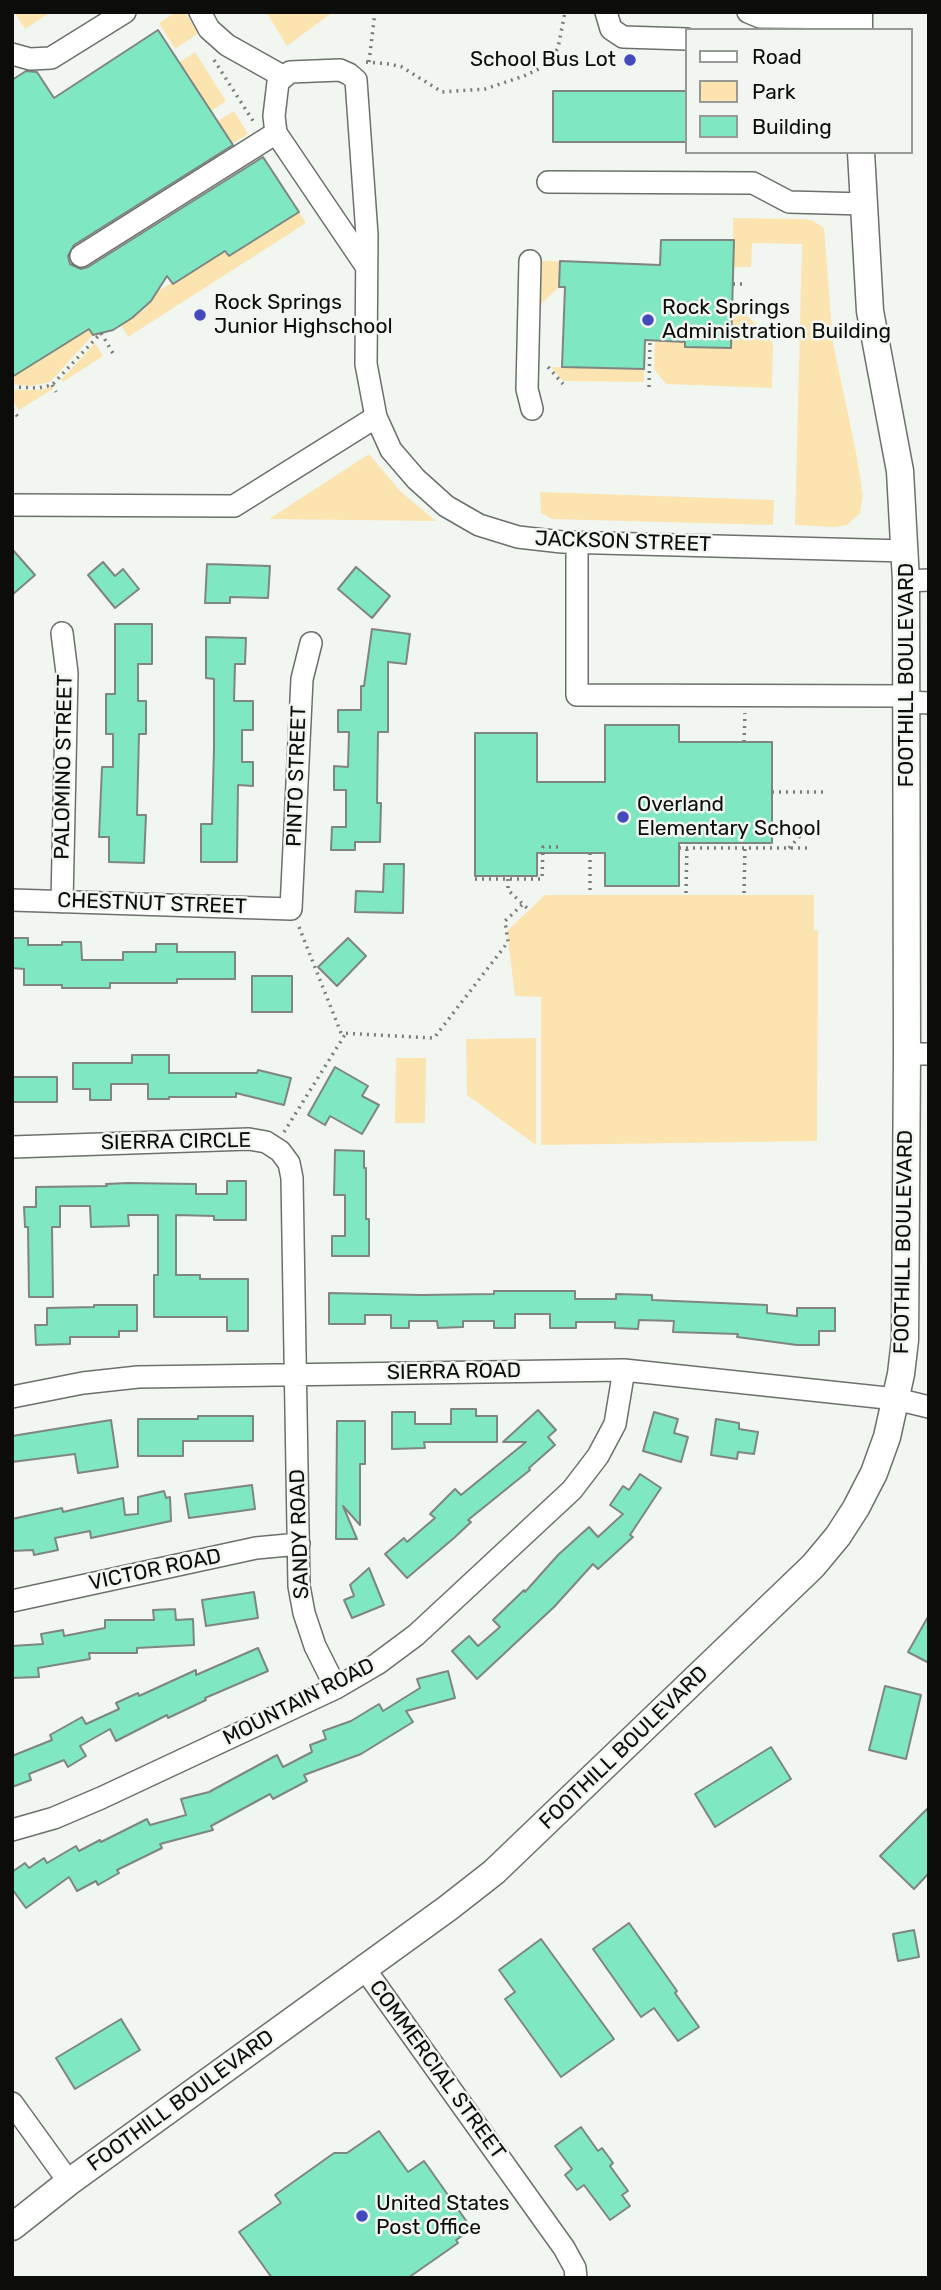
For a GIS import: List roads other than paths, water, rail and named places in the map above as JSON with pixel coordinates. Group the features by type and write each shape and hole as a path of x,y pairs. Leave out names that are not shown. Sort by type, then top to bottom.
{"main road":[{"name":"FOOTHILL BOULEVARD","path":"12,2227 69,2182 494,1872 813,1566 838,1536 874,1473 887,1437 896,1399 905,1340 918,1054 914,700 918,581 906,551 900,471 870,311 861,154"}],"street":[{"path":"12,54 30,59 51,58 125,12"},
{"path":"81,256 268,132 274,116 278,82 284,76 227,45 209,29 200,12"},
{"path":"606,12 611,29 623,37 685,39"},
{"path":"755,20 859,20"},
{"name":"JACKSON STREET","path":"284,76 290,72 341,71 356,80 367,235 366,364 376,417 391,450 416,479 446,506 479,525 518,537 577,542 906,551"},
{"path":"268,132 366,266"},
{"path":"548,182 753,183 789,202 864,204"},
{"path":"530,261 527,388 532,409"},
{"path":"12,505 234,506 376,417"},
{"path":"577,542 577,695 745,695 914,700"},
{"name":"PALOMINO STREET","path":"62,633 67,673 62,902"},
{"name":"PINTO STREET","path":"292,909 302,679 311,643"},
{"name":"CHESTNUT STREET","path":"12,900 292,909"},
{"name":"SIERRA CIRCLE","path":"12,1147 249,1139 266,1142 280,1151 289,1163 292,1178 296,1374"},
{"name":"SIERRA ROAD","path":"12,1397 83,1383 138,1377 624,1370 896,1399 929,1407"},
{"name":"MOUNTAIN ROAD","path":"12,1830 54,1818 101,1798 336,1688 377,1664 416,1635 572,1490 598,1456 615,1424 624,1370"},
{"name":"SANDY ROAD","path":"296,1374 299,1586 304,1614 315,1646 336,1688"},
{"name":"VICTOR ROAD","path":"12,1601 256,1548 299,1544"},
{"name":"COMMERCIAL STREET","path":"364,1968 564,2248 575,2268 576,2278"},
{"path":"12,2103 69,2182"}],"place":[{"name":"School Bus Lot","path":"630,60"},
{"name":"Rock Springs Junior Highschool","path":"200,315"},
{"name":"Rock Springs Administration Building","path":"648,320"},
{"name":"Overland Elementary School","path":"623,817"},
{"name":"United States Post Office","path":"362,2216"}]}
